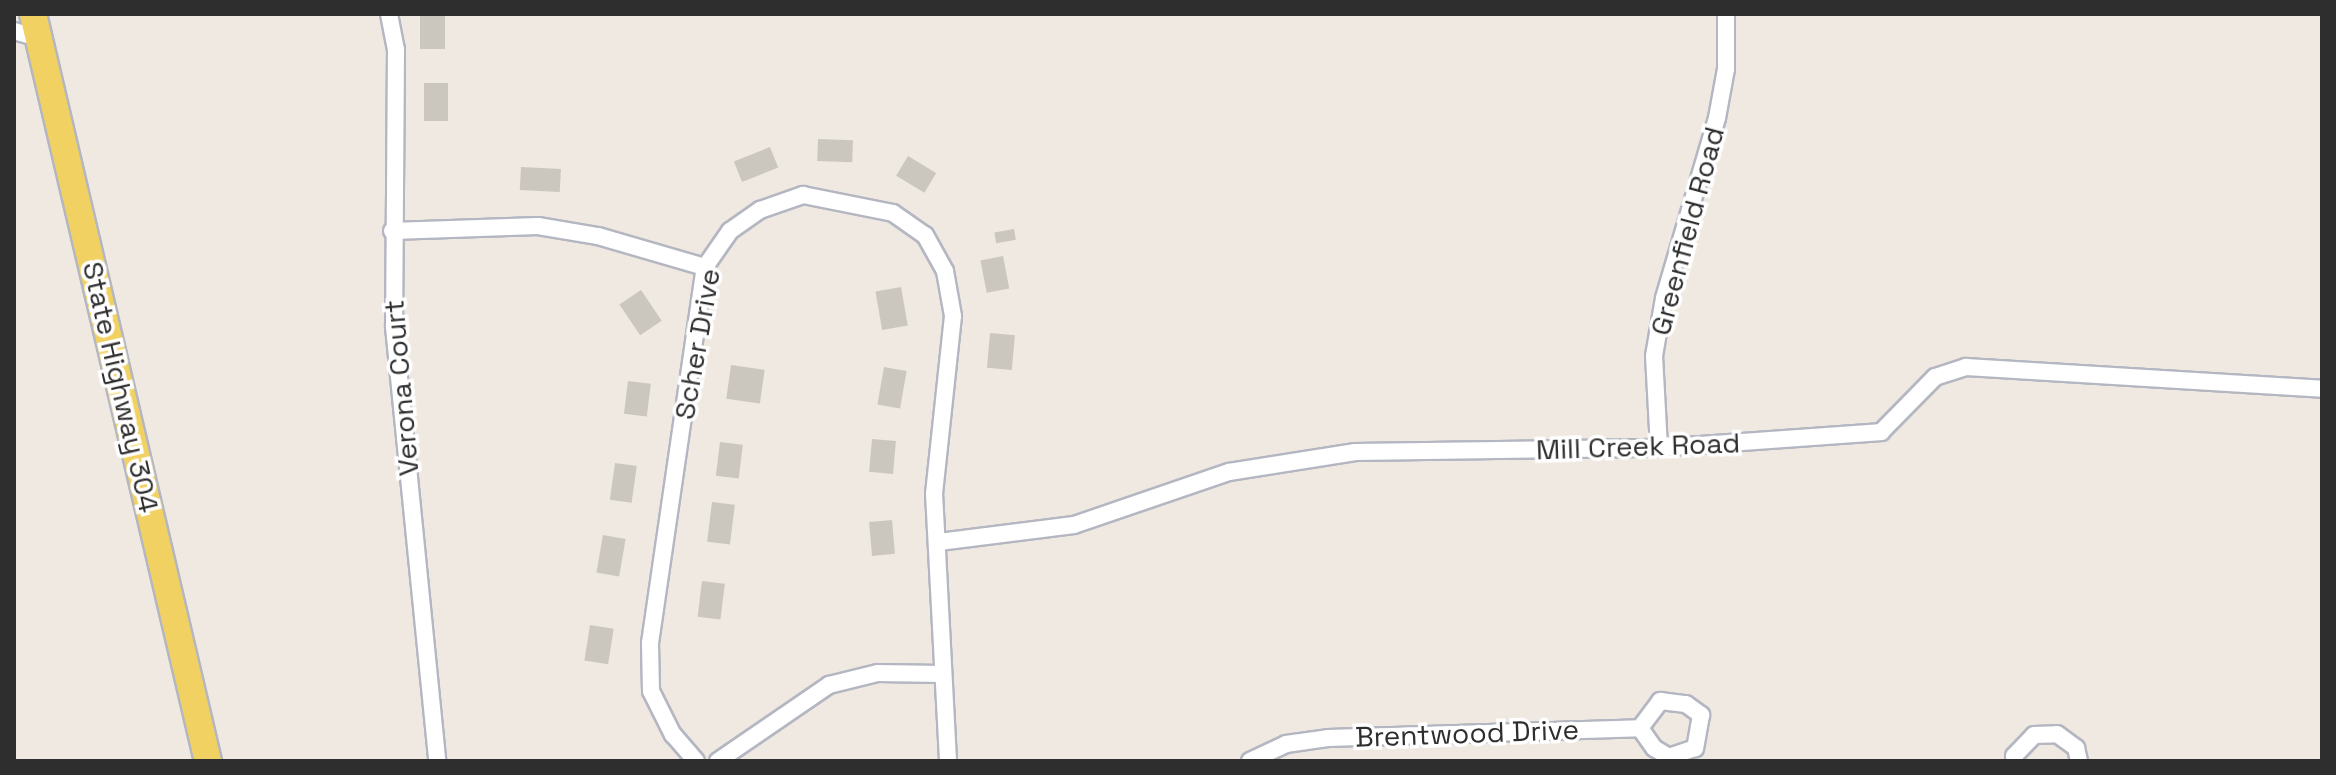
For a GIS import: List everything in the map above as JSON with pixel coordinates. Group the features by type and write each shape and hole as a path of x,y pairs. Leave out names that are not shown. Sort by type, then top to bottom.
{"main road":[{"name":"State Highway 304","path":"29,28 208,761"}],"street":[{"name":"Verona Court","path":"389,14 396,49 392,231 394,327 437,761"},
{"name":"Greenfield Road","path":"1659,448 1654,356 1664,298 1717,118 1726,69 1726,14"},
{"name":"Scher Drive","path":"696,761 673,735 651,691 650,643 705,267 730,231 760,210 803,195 893,213 925,235 945,271 953,316 934,493 939,542 948,761"},
{"path":"392,231 538,226 598,236 705,267"},
{"name":"Mill Creek Road","path":"939,542 1074,525 1229,472 1355,452 1659,448 1881,432 1935,377 1966,367 2322,389"},
{"path":"718,761 829,685 878,673 943,674"},
{"name":"Brentwood Drive","path":"1250,761 1286,744 1328,738 1640,728"},
{"path":"2015,761 2014,756 2034,735 2057,734 2076,748 2079,761"}],"building":[{"path":"420,14 445,14 445,49 420,49"},
{"path":"424,83 448,83 448,121 424,121"},
{"path":"818,139 853,140 852,162 817,161"},
{"path":"770,147 778,167 742,182 734,162"},
{"path":"908,156 936,173 924,193 896,176"},
{"path":"521,167 561,169 560,192 520,190"},
{"path":"1014,229 1016,240 996,243 994,232"},
{"path":"1003,256 1009,288 987,293 980,260"},
{"path":"901,287 908,325 882,330 875,292"},
{"path":"641,290 662,321 640,335 619,305"},
{"path":"990,333 1015,335 1012,370 987,368"},
{"path":"731,365 765,370 760,403 726,399"},
{"path":"884,367 907,371 900,408 877,404"},
{"path":"628,381 651,384 647,417 624,414"},
{"path":"872,439 896,441 893,474 869,472"},
{"path":"720,442 743,445 739,479 716,476"},
{"path":"615,463 637,466 632,503 610,500"},
{"path":"712,502 735,505 730,545 707,542"},
{"path":"892,520 895,554 872,556 869,522"},
{"path":"603,535 626,539 619,576 596,572"},
{"path":"702,581 725,584 720,620 698,617"},
{"path":"590,625 614,629 608,664 584,661"}]}
